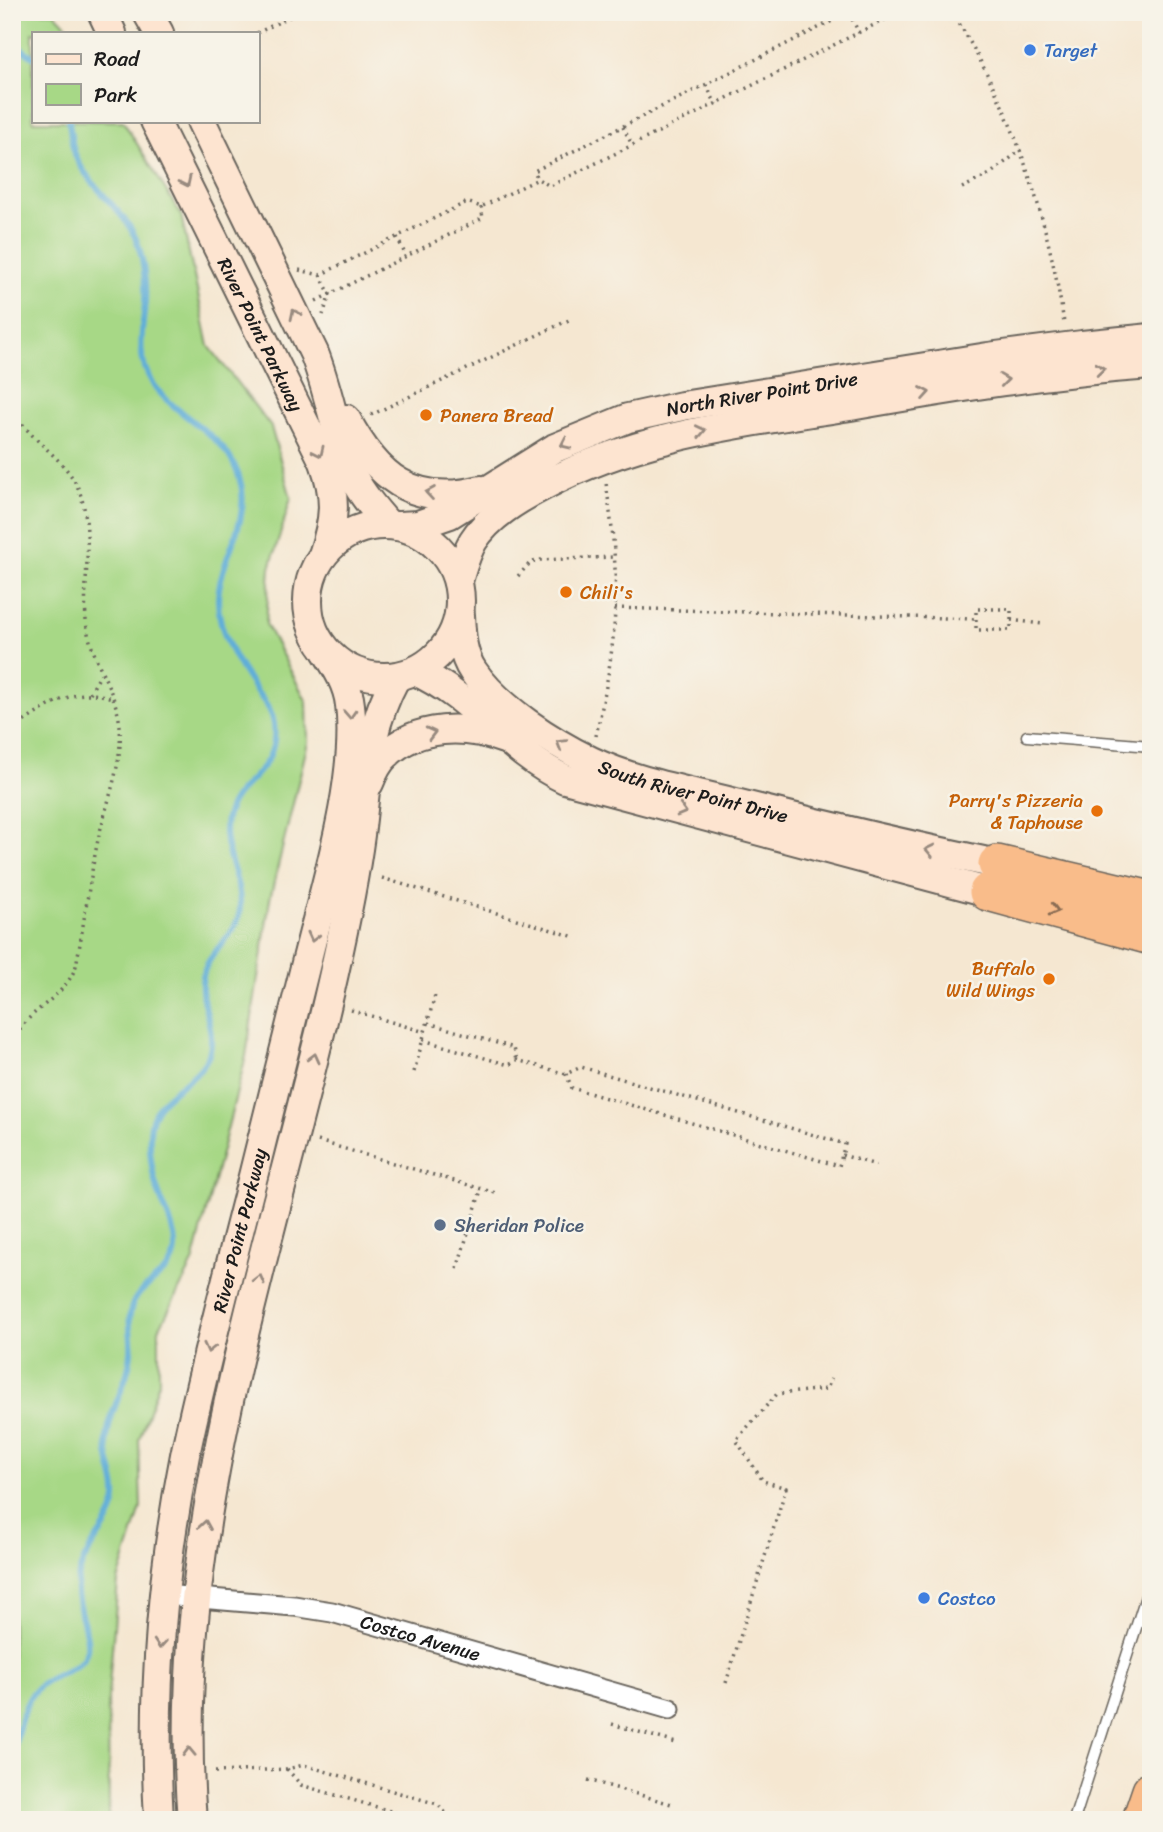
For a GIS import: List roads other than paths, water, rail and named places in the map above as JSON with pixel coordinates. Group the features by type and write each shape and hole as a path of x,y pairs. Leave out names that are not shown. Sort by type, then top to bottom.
{"highway":[{"path":"993,878 1151,900"},
{"path":"993,878 1142,937"},
{"path":"1141,1820 1151,1791"}],"street":[{"path":"102,12 112,32"},
{"path":"147,12 158,32"},
{"name":"River Point Parkway","path":"155,122 324,462 330,478 334,508 333,523 322,556"},
{"name":"River Point Parkway","path":"201,122 323,376 351,471 364,496 393,525"},
{"name":"North River Point Drive","path":"393,525 418,525 441,517 463,507 527,464 576,439 615,422 654,411 988,357 1151,338"},
{"name":"North River Point Drive","path":"458,581 473,541 502,511 523,496 570,471 613,453 666,438 726,426 997,381 1151,365"},
{"path":"323,376 362,447 384,473 397,483 423,493 443,495 468,494 496,484"},
{"path":"375,525 393,525 415,531 435,543 448,558 458,581 460,615 444,649 427,665 405,674 374,677 347,668 326,651 315,633 308,610 309,586 322,556 340,539 349,533 375,525"},
{"name":"South River Point Drive","path":"460,615 466,656 481,680 518,715 565,747 592,761 640,778 842,830 993,878"},
{"name":"River Point Parkway","path":"159,1820 156,1710 164,1595 185,1454 206,1360 326,883 344,798 351,742 350,704 340,671 326,651"},
{"name":"River Point Parkway","path":"192,1820 188,1728 194,1597 209,1498 231,1390 336,961 356,859 374,726 382,705 405,674"},
{"name":"South River Point Drive","path":"405,674 434,679 463,699 507,740 548,771 584,785 993,878"},
{"path":"365,791 385,755 422,735 449,730 474,730 507,740"},
{"name":"Costco Avenue","path":"164,1595 294,1606 332,1612 670,1709"}],"lane":[{"path":"1027,736 1151,746"},
{"path":"1074,1820 1151,1581"}],"waterway":[{"path":"12,42 32,56"},
{"path":"12,1757 21,1721 32,1695 43,1683 79,1663 87,1650 77,1587 83,1563 115,1504 116,1488 107,1440 111,1418 129,1363 130,1311 142,1291 169,1266 175,1249 171,1225 153,1173 151,1124 161,1103 196,1073 209,1054 211,1034 202,992 204,972 207,963 235,926 240,909 238,887 226,842 226,819 237,795 270,755 274,741 272,715 230,649 219,613 218,600 223,571 241,513 241,484 226,451 163,396 147,372 141,343 145,281 139,247 128,224 77,160 69,122"}],"place":[{"name":"Target","path":"1030,50"},
{"name":"Panera Bread","path":"426,415"},
{"name":"Chili's","path":"566,592"},
{"name":"Parry's Pizzeria & Taphouse","path":"1097,811"},
{"name":"Buffalo Wild Wings","path":"1049,979"},
{"name":"Sheridan Police","path":"440,1225"},
{"name":"Costco","path":"924,1598"}]}
